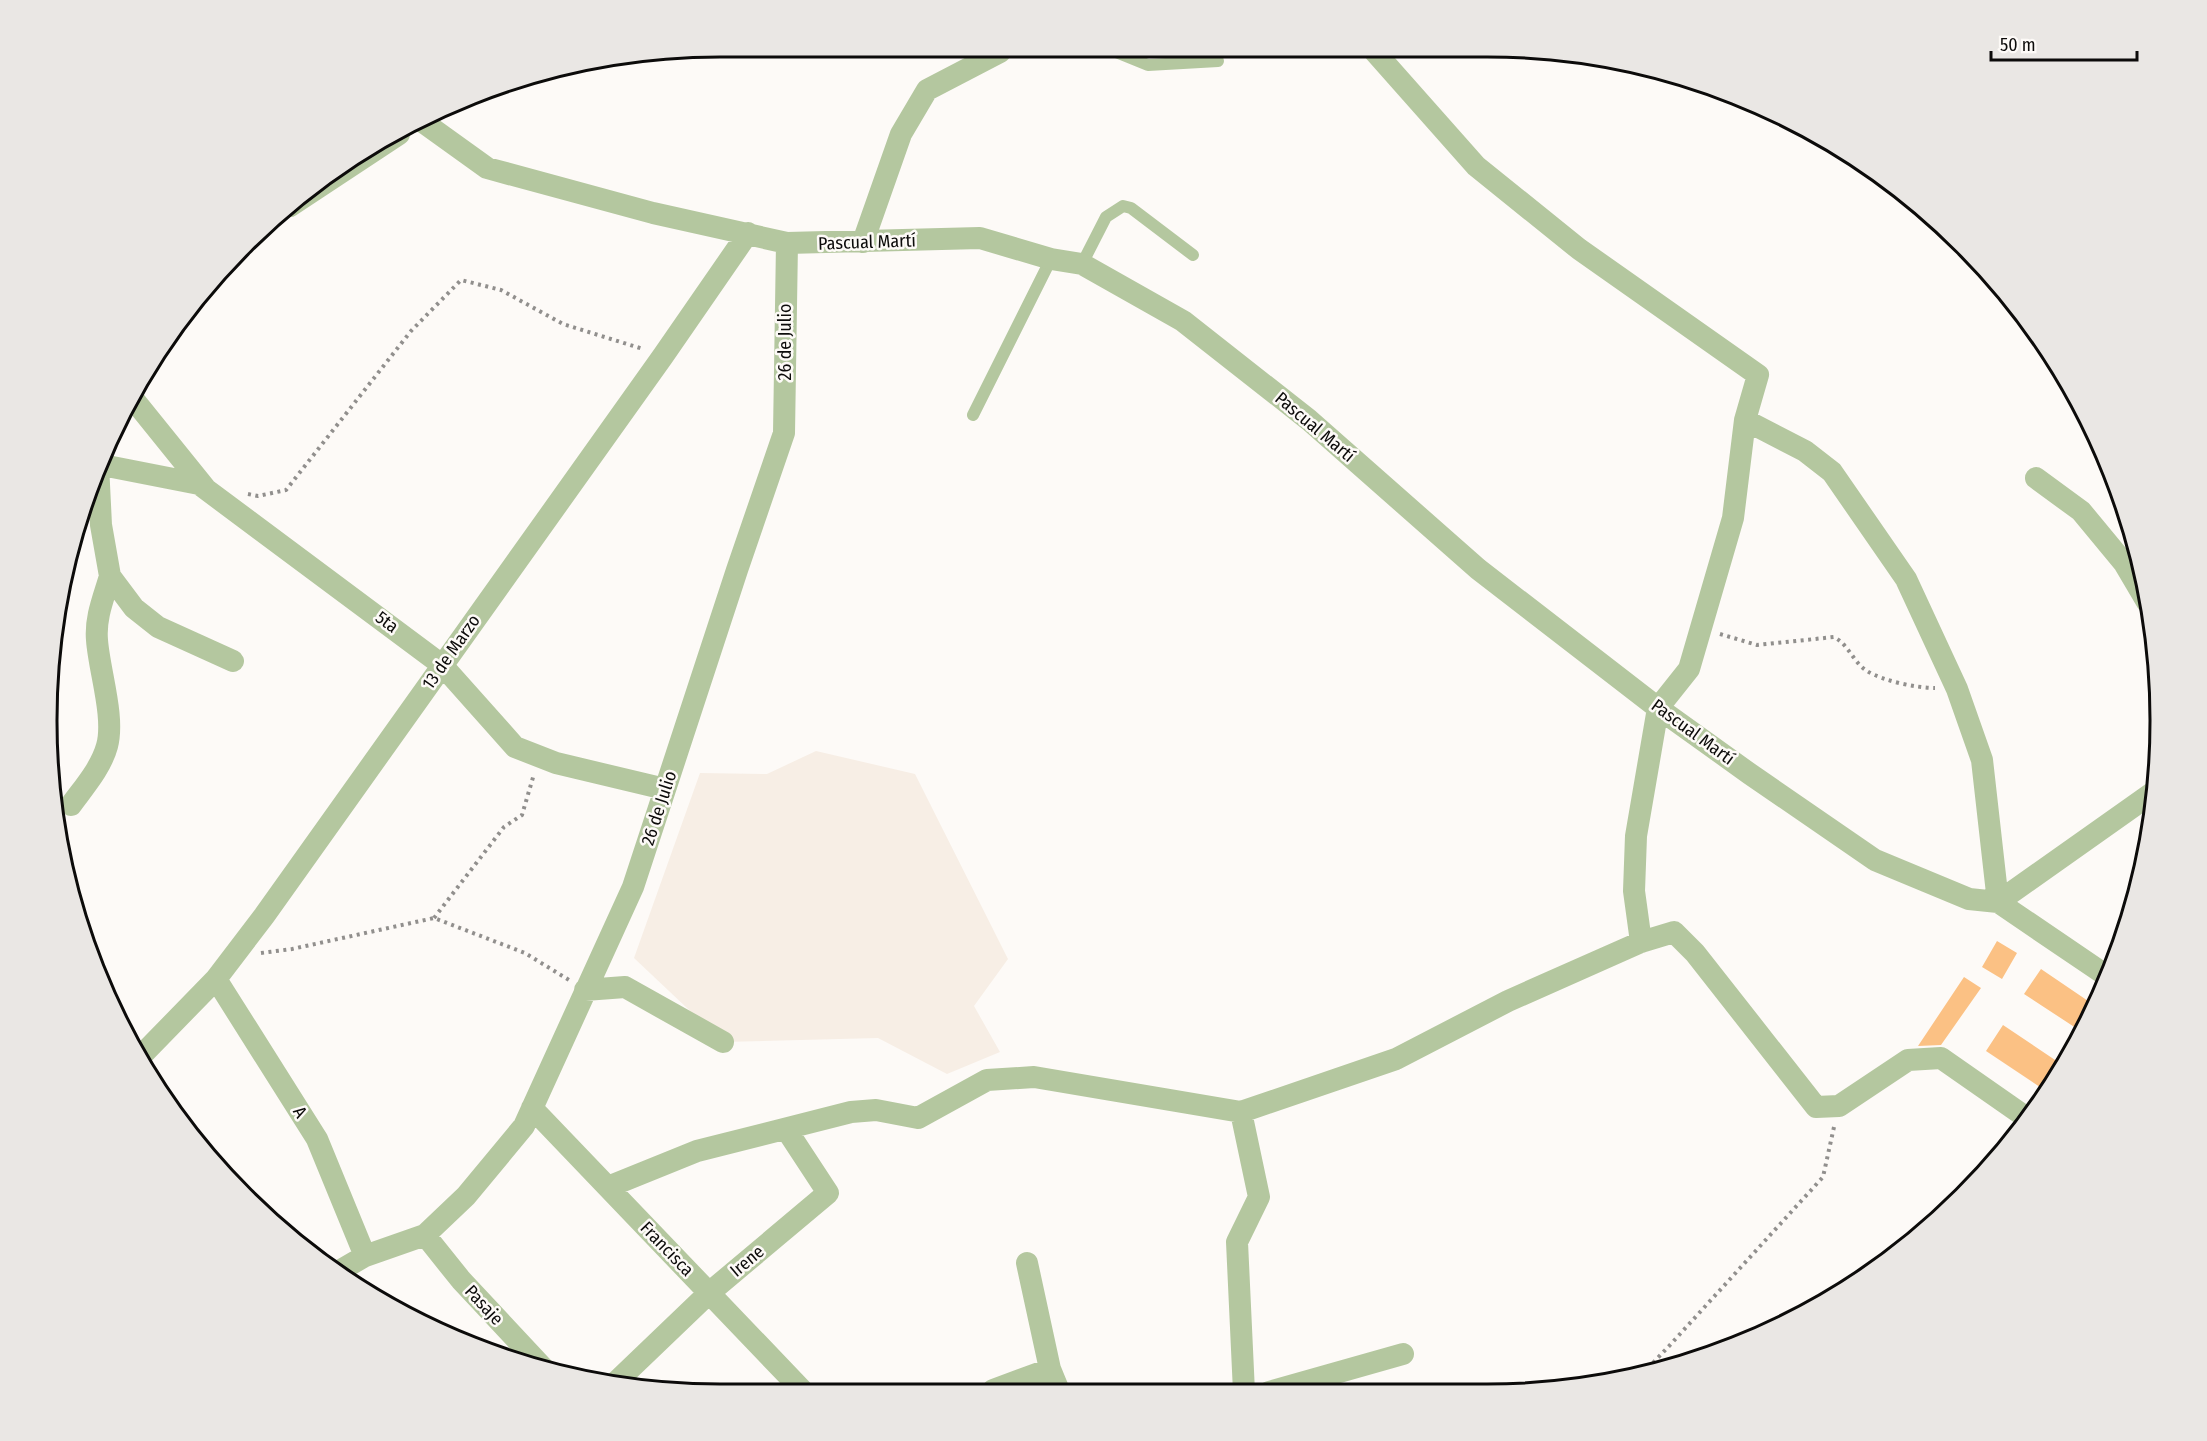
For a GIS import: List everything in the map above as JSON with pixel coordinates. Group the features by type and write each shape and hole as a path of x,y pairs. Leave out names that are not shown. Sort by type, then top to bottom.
{"street":[{"path":"863,242 901,134 927,90 990,57"},
{"path":"1379,57 1476,166 1579,249 1758,375 1745,420 1733,518 1699,628 1689,669 1658,708 1636,836 1634,891 1641,942"},
{"name":"Pascual Martí","path":"427,125 488,168 653,213 787,243 980,238 1050,260 1082,264 1183,321 1309,420 1478,569 1658,708 1875,860 1969,899 1998,902 2100,971"},
{"name":"13 de Marzo","path":"146,1051 216,979 264,916 748,233"},
{"name":"26 de Julio","path":"346,1267 365,1256 425,1235 466,1196 524,1126 633,887 784,433 787,243"},
{"path":"138,404 206,489"},
{"path":"1745,420 1805,451 1832,471 1906,579 1957,689 1982,760 1998,902 2145,798"},
{"name":"5ta","path":"108,466 199,484 442,664 514,747 541,757 665,789"},
{"path":"2036,478 2081,511 2124,563 2135,581"},
{"path":"99,489 101,525 110,576 134,608 158,627 233,661"},
{"path":"71,805 100,763 108,744 108,719 97,638 98,614 110,576"},
{"path":"608,1187 697,1151 851,1112 876,1110 918,1118 987,1080 1034,1077 1241,1112 1396,1059 1508,1000 1641,942 1674,932 1695,953 1816,1107 1839,1106 1908,1060 1941,1058 2021,1113"},
{"name":"A","path":"216,979 317,1139 365,1256"},
{"path":"585,990 625,987 723,1042"},
{"name":"Francisca","path":"532,1108 709,1293 792,1384"},
{"path":"1241,1112 1259,1197 1237,1242 1244,1384"},
{"name":"Irene","path":"622,1376 709,1293 828,1192 786,1129"},
{"name":"Pasaje","path":"425,1235 461,1280 532,1356"},
{"path":"1027,1263 1050,1369 1056,1384"},
{"path":"1297,1384 1403,1354"},
{"path":"1009,1384 1050,1369"}],"lane":[{"path":"1128,57 1148,65 1218,62"},
{"path":"1082,264 1106,217 1123,206 1131,208 1193,255"},
{"path":"973,415 1050,260"}],"path":[{"path":"206,489 258,496 286,490 411,331 462,280 501,290 564,324 663,356"},
{"path":"1699,628 1757,645 1834,637 1842,641 1866,670 1915,688 1957,689"},
{"path":"434,918 504,827 522,815 528,789 541,757"},
{"path":"233,956 292,949 434,918 525,953 585,990"},
{"path":"1654,1362 1823,1177 1839,1106"}],"shaded area":[{"path":"816,751 915,774 1008,959 974,1006 1000,1052 947,1074 878,1038 723,1042 634,958 700,773 767,774"}],"building":[{"path":"1997,941 2017,953 2002,979 1982,967"},
{"path":"2041,969 2088,1001 2075,1027 2024,994"},
{"path":"1964,977 1981,988 1941,1045 1918,1046"},
{"path":"2003,1025 2056,1060 2039,1087 1986,1051"}]}
